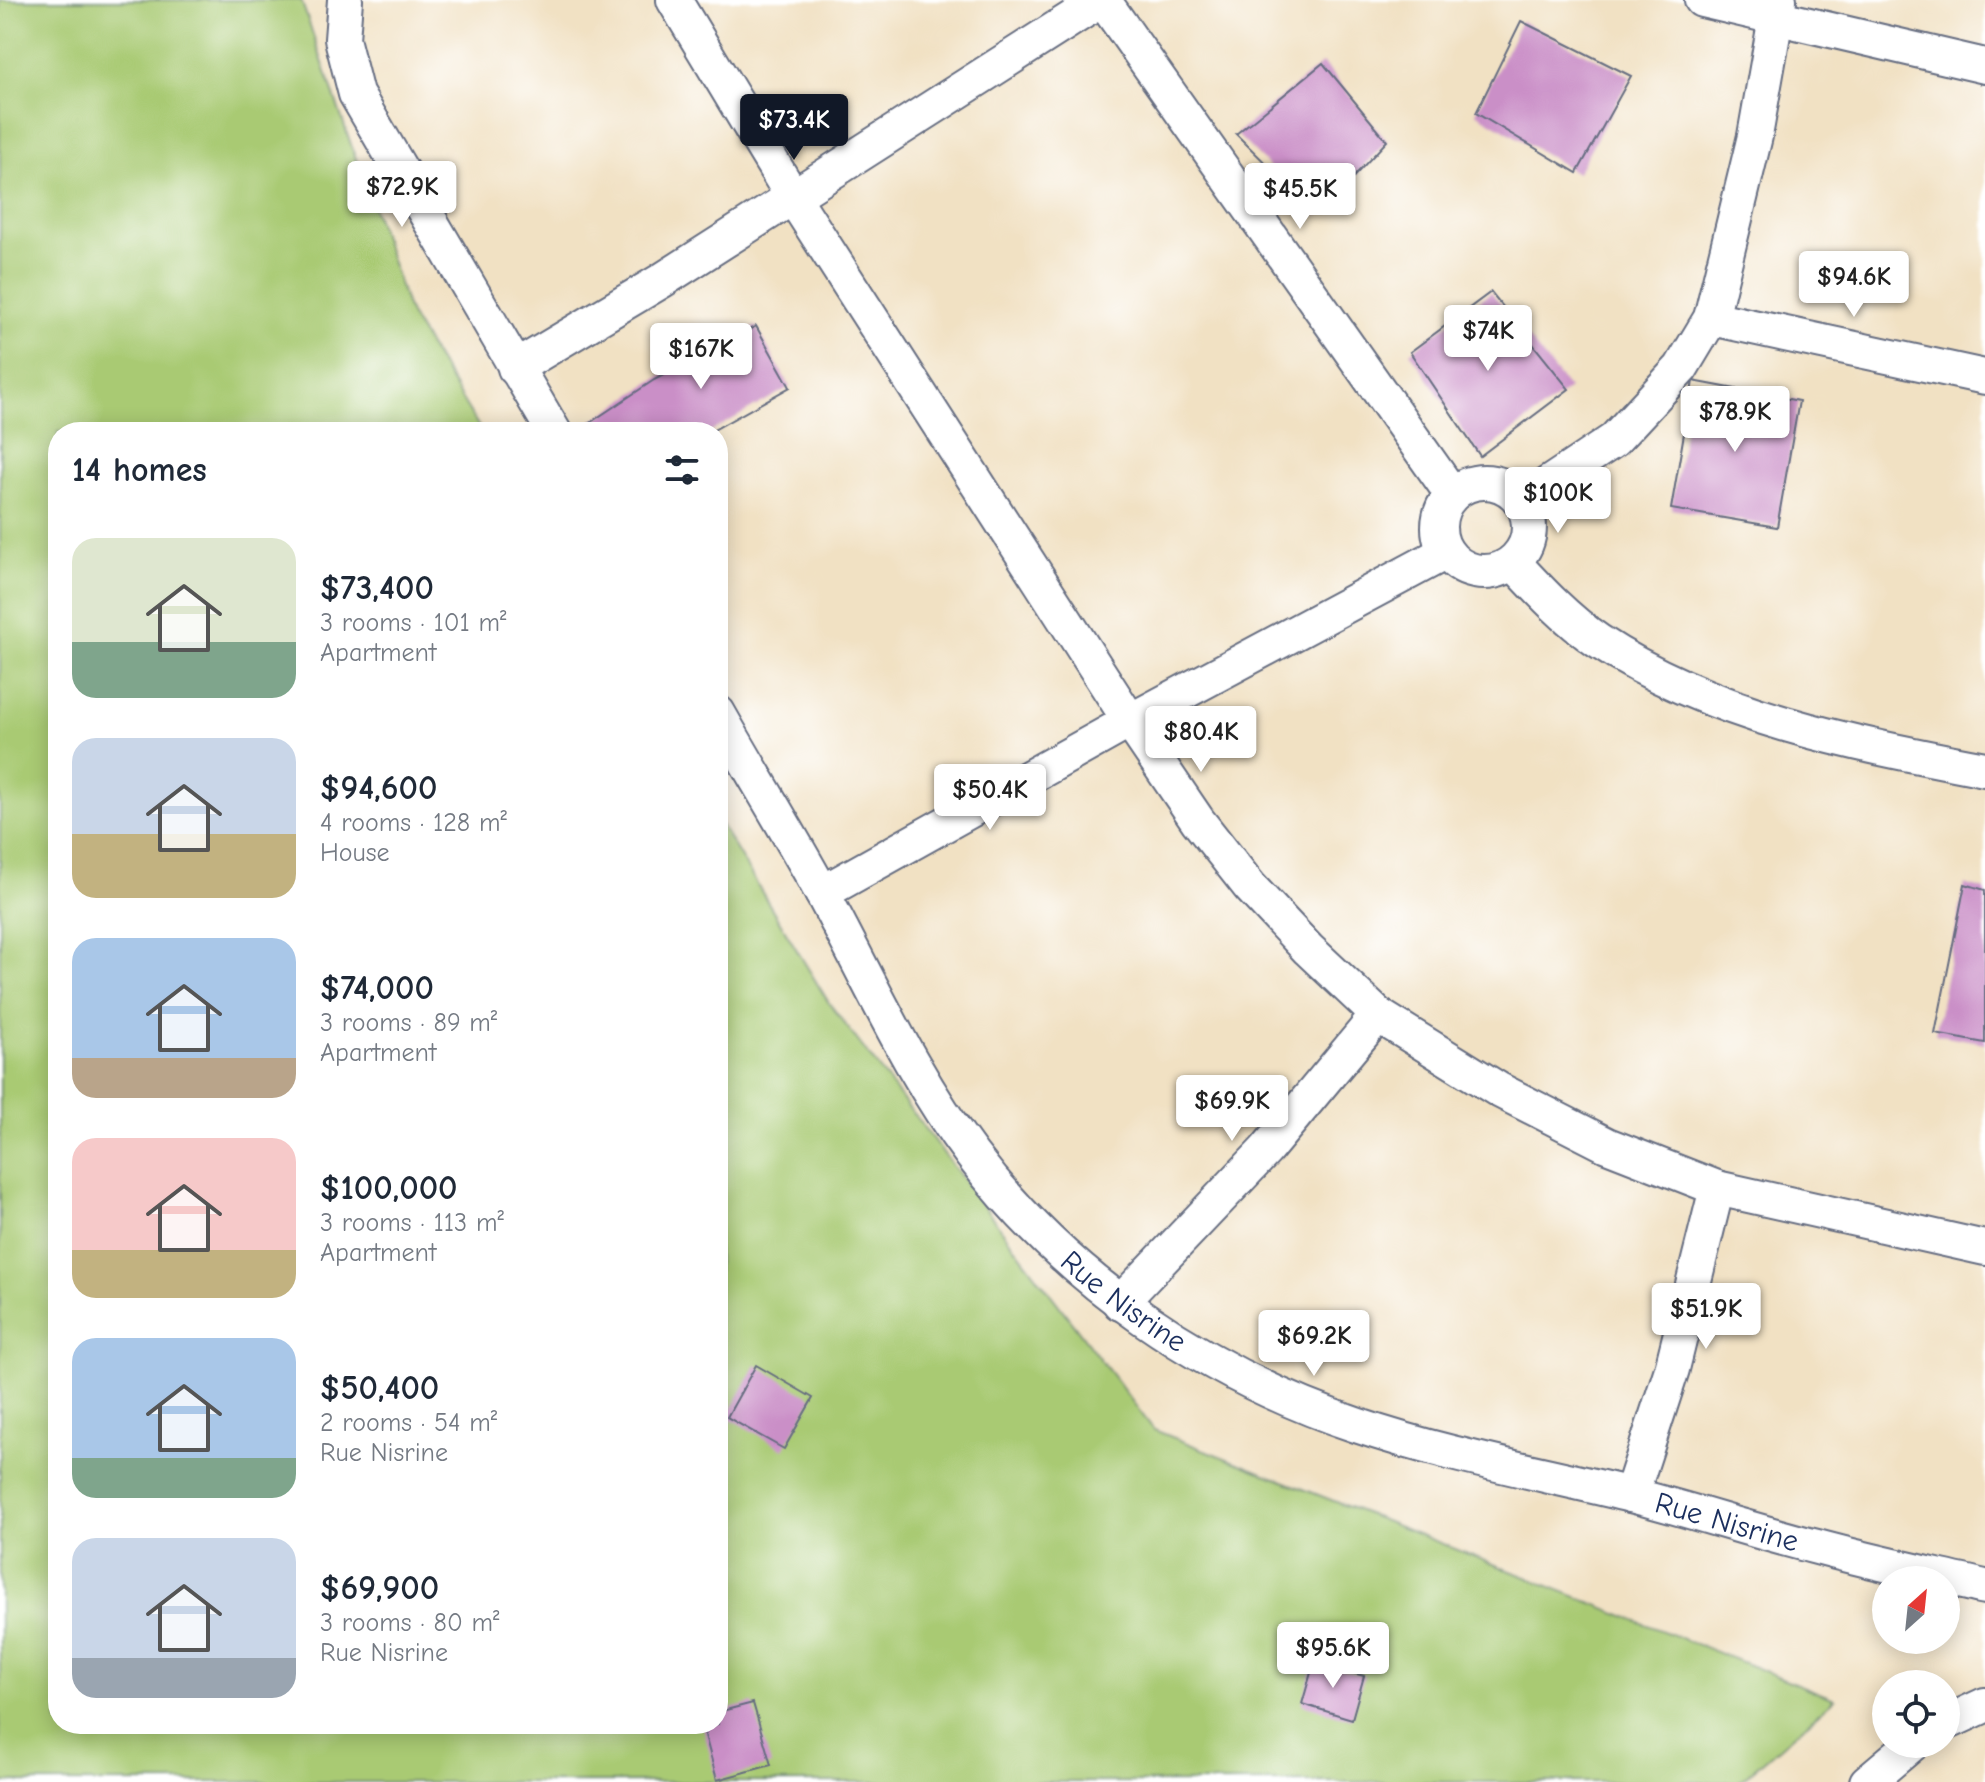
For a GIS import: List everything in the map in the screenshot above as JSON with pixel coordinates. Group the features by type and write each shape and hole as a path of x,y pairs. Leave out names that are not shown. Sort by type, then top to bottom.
{"street":[{"path":"345,0 342,39 356,94 548,422"},
{"path":"674,0 793,197 1130,721 1198,821 1250,887 1378,1015 1499,1090 1607,1145 1717,1188 1985,1248"},
{"path":"515,368 793,197 1102,0 1452,494"},
{"path":"1702,0 1777,10 1985,66"},
{"path":"1521,502 1614,440 1681,368 1711,318 1755,136 1777,10"},
{"path":"1711,318 1985,377"},
{"path":"1481,482 1510,490 1521,502 1528,516 1529,531 1524,547 1513,562 1487,571 1471,570 1457,563 1446,552 1440,537 1439,521 1452,494 1481,482"},
{"path":"822,893 1130,721 1446,552"},
{"path":"1513,562 1549,600 1595,639 1648,672 1733,706 1837,737 1985,769"},
{"name":"Rue Nisrine","path":"728,730 822,893 879,1008 926,1087 972,1155 1028,1221 1120,1303 1246,1382 1356,1425 1475,1459 1631,1495 1819,1548 1985,1587"},
{"path":"1120,1303 1266,1150 1378,1015"},
{"path":"1631,1495 1672,1369 1717,1188"},
{"path":"1960,1717 1985,1705"},
{"path":"1867,1782 1895,1758"}],"green space":[{"path":"0,0 301,0 410,315 476,422 48,422 48,1734 728,1734 728,836 829,1003 1154,1430 1835,1699 1739,1782 0,1782"}],"building":[{"path":"1521,21 1631,76 1577,173 1476,113"},
{"path":"1323,63 1387,141 1318,215 1236,134"},
{"path":"1491,292 1569,389 1480,456 1410,352"},
{"path":"756,326 790,387 728,422 591,422 654,380"},
{"path":"1693,381 1799,401 1777,527 1671,509"},
{"path":"1965,884 1985,890 1985,1043 1935,1034"},
{"path":"756,1365 813,1398 784,1449 728,1415"},
{"path":"1314,1662 1364,1676 1352,1719 1302,1704"},
{"path":"753,1703 771,1765 717,1780 705,1734 728,1734 728,1709"}]}
